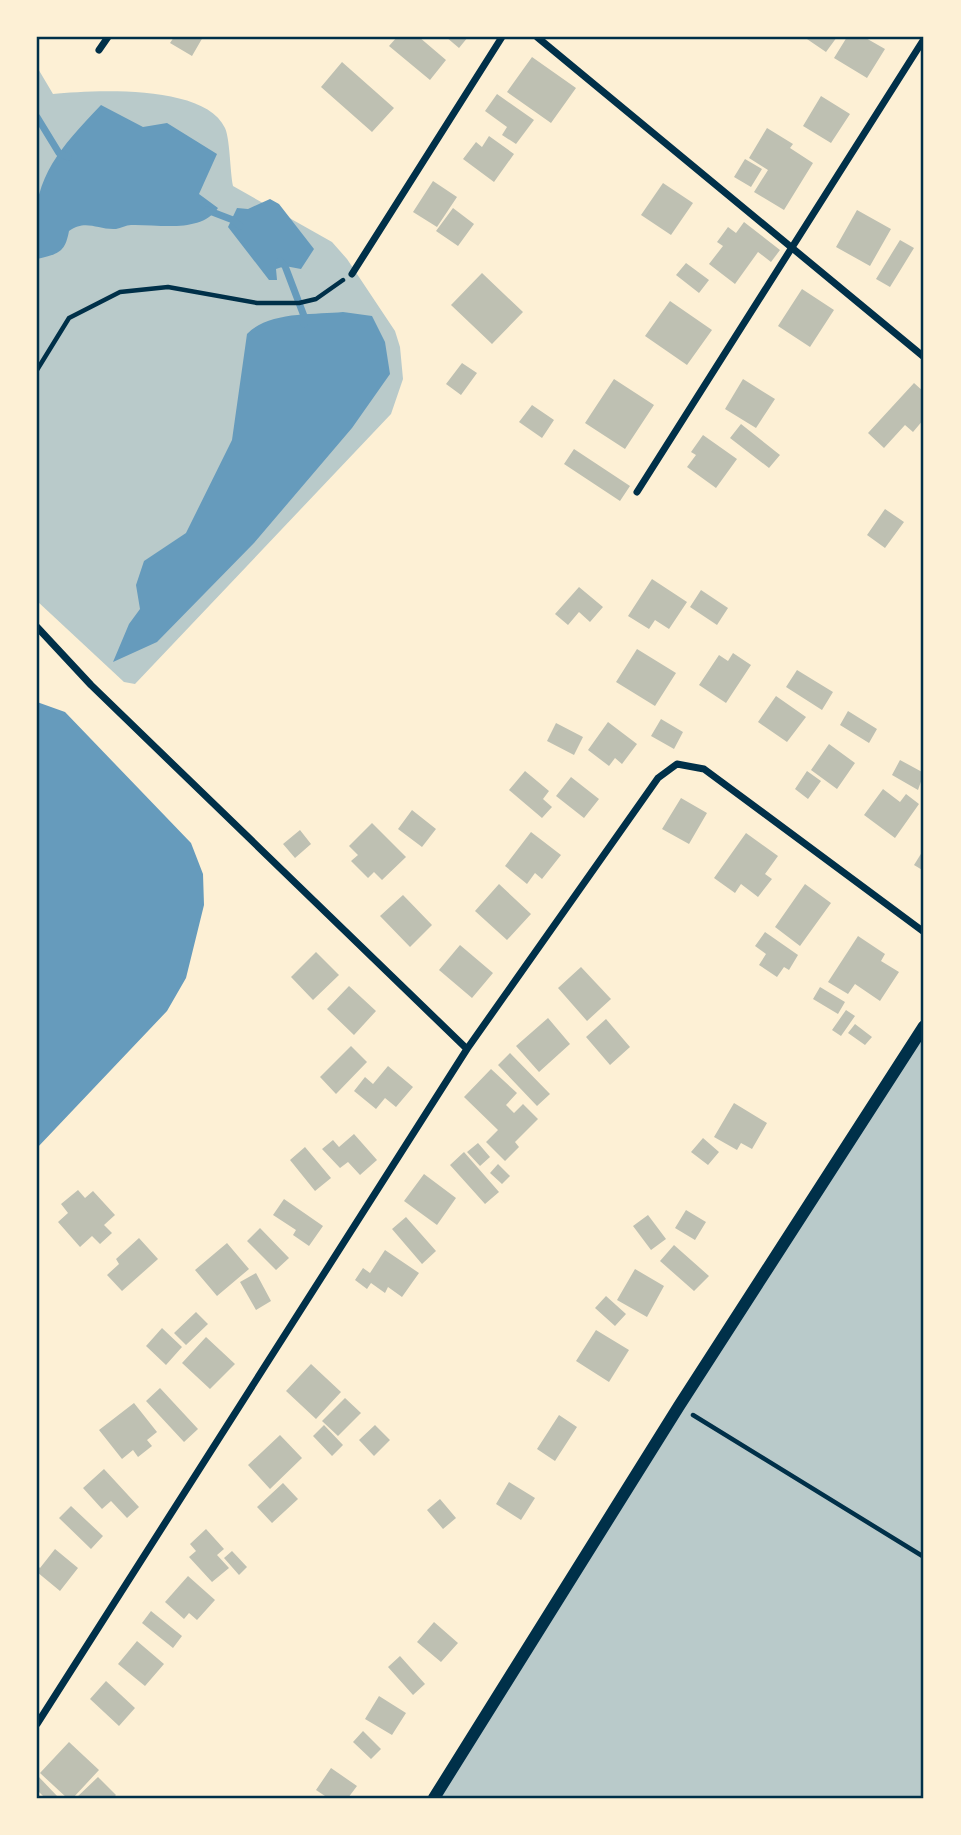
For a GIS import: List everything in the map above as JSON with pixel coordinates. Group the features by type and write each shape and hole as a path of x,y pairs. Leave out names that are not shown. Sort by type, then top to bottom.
{"street":[{"path":"99,50 108,37"},
{"path":"352,274 502,37"},
{"path":"537,37 924,357"},
{"path":"636,492 793,249 924,39"},
{"path":"37,627 91,685 467,1049"},
{"path":"37,1724 467,1049 658,778 677,764 704,769 924,932"},
{"path":"434,1798 679,1406 924,1026"}],"path":[{"path":"37,370 69,318 120,292 168,286 257,303 299,303 316,299 352,274"},
{"path":"679,1406 924,1557"}],"shaded area":[{"path":"37,67 53,94 94,91 147,93 173,97 214,114 227,133 233,186 332,242 347,259 395,331 400,347 403,379 391,414 135,684 124,682 37,601"},
{"path":"924,1026 924,1798 434,1798"}],"water":[{"path":"101,105 143,127 167,123 217,154 199,194 218,208 210,216 190,225 131,225 116,229 81,226 69,231 63,248 59,251 37,259 36,211 47,174 69,140"},
{"path":"270,199 279,204 314,249 301,269 285,266 276,269 277,280 269,280 228,227 237,208 248,209"},
{"path":"343,312 372,316 385,342 390,374 352,428 254,543 157,642 113,662 129,624 140,609 136,585 144,561 186,533 232,440 247,334 267,321 279,318"},
{"path":"37,702 65,712 191,843 203,874 204,905 186,978 167,1011 37,1148"}],"building":[{"path":"174,37 203,37 192,56 170,43"},
{"path":"397,37 419,37 446,60 430,80 389,46"},
{"path":"446,37 468,37 459,48"},
{"path":"804,37 837,37 826,52"},
{"path":"847,37 864,37 885,49 867,78 834,58"},
{"path":"532,57 576,88 551,123 507,92"},
{"path":"342,62 394,108 372,132 321,87"},
{"path":"497,94 534,120 516,144 502,135 507,127 485,111"},
{"path":"821,96 850,114 831,143 803,126"},
{"path":"767,128 793,144 790,148 813,163 784,210 754,192 768,170 749,158"},
{"path":"489,136 514,154 494,182 463,159 476,142 482,147"},
{"path":"745,159 762,169 751,187 734,177"},
{"path":"433,181 457,197 437,227 413,212"},
{"path":"663,183 693,203 671,235 641,215"},
{"path":"453,208 474,224 458,246 436,231"},
{"path":"857,210 891,229 870,266 836,247"},
{"path":"744,222 780,250 771,262 758,252 735,284 709,264 723,246 717,242 728,227 736,233"},
{"path":"900,240 914,248 890,287 876,279"},
{"path":"686,263 709,280 699,293 676,275"},
{"path":"482,273 523,312 492,344 451,305"},
{"path":"802,289 834,310 810,347 778,326"},
{"path":"670,301 712,330 687,365 645,336"},
{"path":"462,363 477,373 461,395 446,384"},
{"path":"614,379 654,405 625,449 585,423"},
{"path":"743,379 775,399 756,428 725,409"},
{"path":"914,383 924,392 924,419 913,432 905,425 884,448 868,433"},
{"path":"532,405 554,420 542,438 519,422"},
{"path":"741,424 780,455 769,468 730,438"},
{"path":"703,435 737,459 716,488 687,467 696,455 691,452"},
{"path":"574,449 630,486 620,501 564,464"},
{"path":"885,509 904,522 885,548 867,535"},
{"path":"652,579 687,602 669,629 655,620 649,629 628,616"},
{"path":"579,587 603,607 590,622 579,612 568,625 555,614"},
{"path":"701,590 728,608 717,625 690,607"},
{"path":"637,649 676,673 655,706 616,682"},
{"path":"733,653 751,665 726,703 699,685 719,655 728,661"},
{"path":"797,670 833,692 822,710 786,687"},
{"path":"776,696 806,717 787,742 758,722"},
{"path":"848,711 877,729 869,743 840,725"},
{"path":"661,719 683,732 674,749 651,736"},
{"path":"608,722 637,744 622,764 615,758 609,766 588,750"},
{"path":"556,723 583,737 574,755 547,741"},
{"path":"829,744 855,763 837,789 811,770"},
{"path":"900,760 924,773 918,790 892,775"},
{"path":"525,771 549,791 543,799 552,807 542,818 509,790"},
{"path":"807,771 821,781 808,799 795,789"},
{"path":"571,777 599,799 584,818 556,796"},
{"path":"883,789 900,802 906,794 919,804 895,838 864,815"},
{"path":"681,798 707,813 689,844 662,829"},
{"path":"412,810 436,829 422,847 398,829"},
{"path":"372,823 406,857 382,880 374,872 368,878 351,861 358,855 349,846"},
{"path":"300,830 311,844 295,858 283,844"},
{"path":"531,832 561,855 542,879 535,873 527,884 505,866"},
{"path":"746,833 778,856 765,874 772,879 758,897 741,884 735,893 714,878"},
{"path":"924,849 924,871 914,865"},
{"path":"499,884 531,914 507,940 475,911"},
{"path":"805,884 831,903 800,946 775,927"},
{"path":"403,895 432,925 410,947 380,916"},
{"path":"765,932 798,955 789,970 784,967 777,977 759,965 766,954 755,946"},
{"path":"858,936 885,954 881,961 899,972 880,1001 855,984 848,994 828,982"},
{"path":"460,945 493,973 472,998 439,970"},
{"path":"316,952 339,975 313,1000 291,977"},
{"path":"581,967 611,999 587,1021 558,988"},
{"path":"349,986 376,1011 354,1035 327,1009"},
{"path":"820,987 845,1002 838,1014 813,999"},
{"path":"846,1010 855,1016 841,1036 832,1030"},
{"path":"548,1018 570,1044 539,1072 516,1046"},
{"path":"606,1019 630,1047 610,1065 586,1037"},
{"path":"855,1024 872,1037 865,1045 848,1033"},
{"path":"351,1046 367,1062 336,1094 320,1077"},
{"path":"510,1053 550,1094 537,1106 498,1065"},
{"path":"388,1066 413,1087 396,1107 385,1098 376,1109 354,1091 365,1077 373,1084"},
{"path":"491,1069 517,1093 506,1105 514,1113 523,1104 538,1119 515,1142 519,1147 505,1161 486,1142 498,1130 464,1097"},
{"path":"734,1103 767,1123 752,1149 741,1143 737,1150 714,1137"},
{"path":"354,1134 377,1160 360,1175 348,1162 340,1168 322,1149 333,1140 339,1147"},
{"path":"703,1138 719,1152 708,1165 691,1152"},
{"path":"478,1143 490,1157 480,1166 467,1152"},
{"path":"305,1147 331,1178 315,1191 290,1160"},
{"path":"464,1152 499,1192 485,1204 450,1165"},
{"path":"498,1164 510,1176 502,1184 490,1173"},
{"path":"424,1174 456,1198 437,1225 404,1201"},
{"path":"78,1190 85,1198 93,1191 115,1215 104,1225 112,1233 100,1244 92,1236 80,1247 58,1222 68,1213 61,1204"},
{"path":"284,1199 323,1226 309,1246 293,1235 296,1230 273,1215"},
{"path":"686,1210 706,1222 695,1240 675,1228"},
{"path":"648,1215 666,1239 651,1250 633,1226"},
{"path":"406,1217 436,1251 422,1264 392,1229"},
{"path":"260,1228 289,1258 276,1270 247,1241"},
{"path":"139,1238 158,1259 122,1291 107,1275 119,1264 116,1259"},
{"path":"227,1243 249,1269 217,1296 195,1270"},
{"path":"674,1245 709,1276 694,1291 660,1261"},
{"path":"385,1250 419,1273 402,1297 388,1287 385,1293 371,1283 367,1289 355,1280 363,1268 370,1273"},
{"path":"635,1269 664,1286 647,1317 617,1300"},
{"path":"256,1273 271,1301 256,1310 240,1282"},
{"path":"606,1296 626,1314 615,1326 595,1308"},
{"path":"196,1312 208,1324 186,1345 174,1333"},
{"path":"162,1328 182,1347 166,1365 146,1346"},
{"path":"596,1330 629,1350 609,1382 576,1361"},
{"path":"206,1337 235,1364 210,1389 182,1363"},
{"path":"311,1364 341,1392 316,1419 286,1391"},
{"path":"160,1388 198,1429 184,1442 146,1401"},
{"path":"345,1398 361,1413 338,1436 322,1421"},
{"path":"134,1403 157,1432 147,1440 152,1446 138,1457 133,1450 122,1459 99,1430"},
{"path":"559,1415 577,1427 555,1461 537,1449"},
{"path":"324,1425 343,1445 332,1456 313,1436"},
{"path":"375,1425 390,1440 374,1456 359,1440"},
{"path":"280,1435 302,1458 270,1489 248,1465"},
{"path":"104,1469 139,1507 127,1518 111,1501 102,1509 83,1488"},
{"path":"509,1482 535,1498 521,1520 496,1504"},
{"path":"283,1483 298,1499 272,1523 257,1507"},
{"path":"440,1499 456,1518 443,1529 427,1510"},
{"path":"71,1506 103,1536 91,1549 59,1518"},
{"path":"206,1529 224,1549 217,1555 229,1568 212,1582 189,1557 196,1551 190,1544"},
{"path":"55,1549 78,1568 60,1591 37,1572 37,1565 40,1568"},
{"path":"232,1551 247,1567 239,1575 224,1558"},
{"path":"188,1576 215,1600 197,1620 189,1613 184,1619 165,1602"},
{"path":"151,1611 182,1636 173,1648 142,1623"},
{"path":"434,1622 458,1643 441,1662 417,1642"},
{"path":"137,1641 164,1664 145,1686 118,1664"},
{"path":"400,1656 425,1684 413,1695 388,1667"},
{"path":"106,1681 135,1708 119,1726 90,1699"},
{"path":"379,1696 406,1713 392,1735 365,1719"},
{"path":"363,1731 381,1749 371,1759 353,1742"},
{"path":"69,1742 99,1770 73,1798 67,1798 40,1773"},
{"path":"331,1768 357,1786 348,1798 328,1798 316,1790"},
{"path":"37,1775 59,1798 45,1798 37,1790"},
{"path":"98,1777 116,1795 113,1798 76,1798"}],"waterway":[{"path":"37,117 59,153 68,157"},
{"path":"207,210 233,220 240,226"},
{"path":"280,261 285,266 304,316 304,324"}]}
